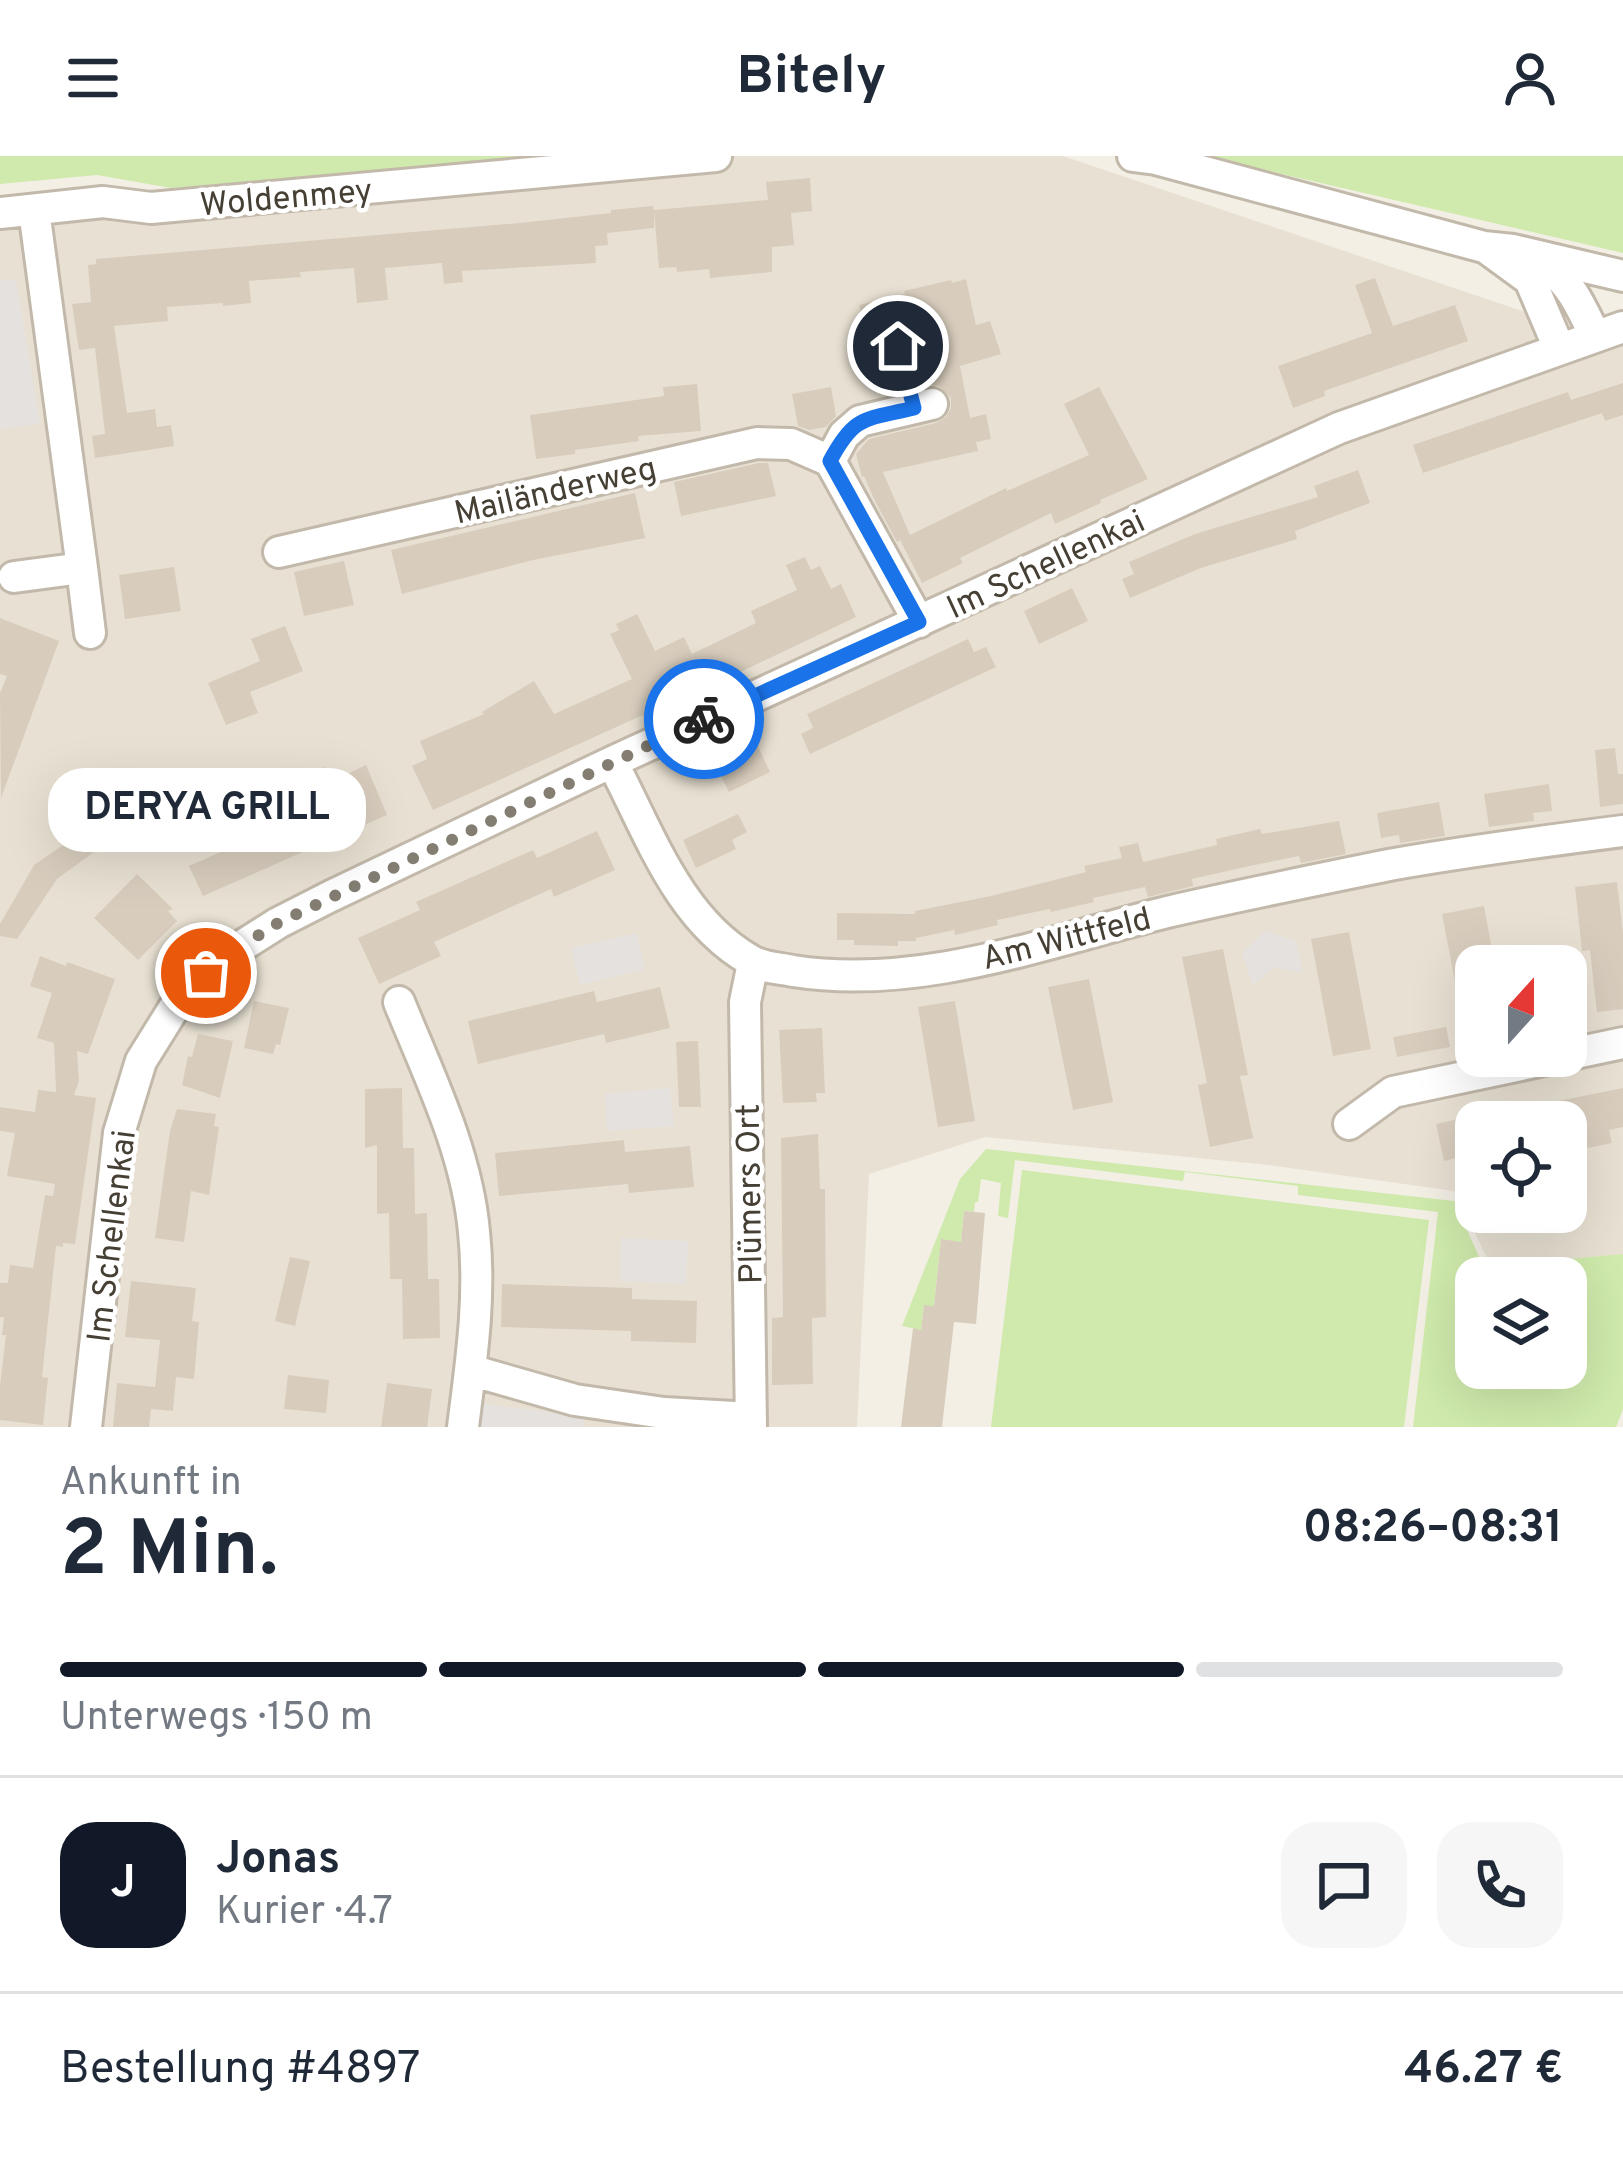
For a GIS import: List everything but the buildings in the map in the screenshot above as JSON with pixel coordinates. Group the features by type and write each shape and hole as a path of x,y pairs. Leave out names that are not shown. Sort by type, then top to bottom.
{"street":[{"name":"Woldenmey","path":"0,213 103,202 151,208 716,156"},
{"path":"1132,156 1484,247 1623,276"},
{"path":"34,210 90,633"},
{"path":"1484,247 1530,280 1558,348"},
{"path":"1535,256 1563,278 1609,332"},
{"name":"Im Schellenkai","path":"86,1427 119,1133 141,1061 184,992 229,954 278,923 612,762 1339,428 1609,332"},
{"path":"919,622 830,461 844,435 860,422 923,406 898,346 922,340"},
{"name":"Mailänderweg","path":"279,552 757,443 791,444 830,461"},
{"path":"14,578 82,568"},
{"name":"Am Wittfeld","path":"612,762 696,916 753,963 818,974 889,974 994,957 1171,911 1393,865 1623,831"},
{"name":"Plümers Ort","path":"751,1422 745,1002 753,963"},
{"path":"399,1002 444,1111 474,1230 476,1284 463,1427"},
{"path":"1587,1051 1623,1043"},
{"path":"1349,1124 1393,1093 1467,1077"},
{"path":"470,1370 575,1400 751,1422"}],"shaded area":[{"path":"716,156 1063,156 1623,345 1623,1254 1487,1257 1475,1233 1587,1233 1587,1101 1455,1101 1455,1193 1268,1165 985,1137 869,1174 857,1427 0,1427 0,218"},
{"path":"16,279 40,424 0,429 0,281"},
{"path":"1265,931 1296,941 1303,973 1274,967 1253,986 1242,953"},
{"path":"637,933 645,969 580,985 571,948"},
{"path":"670,1088 674,1126 607,1131 605,1094"},
{"path":"621,1238 688,1241 686,1284 620,1281"},
{"path":"476,1403 585,1417 583,1427 473,1427"}],"green space":[{"path":"0,156 562,156 171,188 97,175 0,184"},
{"path":"1204,156 1623,156 1623,253"},
{"path":"986,1149 1454,1201 1455,1233 1468,1233 1479,1257 1455,1257 1455,1389 1587,1389 1587,1257 1623,1254 1623,1409 1616,1427 1413,1427 1438,1212 1298,1195 1298,1186 1185,1172 1183,1181 1015,1160 1008,1218 998,1216 1001,1183 981,1179 974,1212 964,1211 961,1242 941,1240 934,1306 924,1306 921,1330 902,1326 960,1179"},
{"path":"1022,1170 1429,1220 1404,1427 991,1427"}],"way so far":[{"path":"206,973 278,923 704,719"}],"place":[{"name":"DERYA GRILL","path":"206,973"}],"route":[{"path":"704,719 919,622 830,461 844,435 860,422 914,408 898,346"}]}
